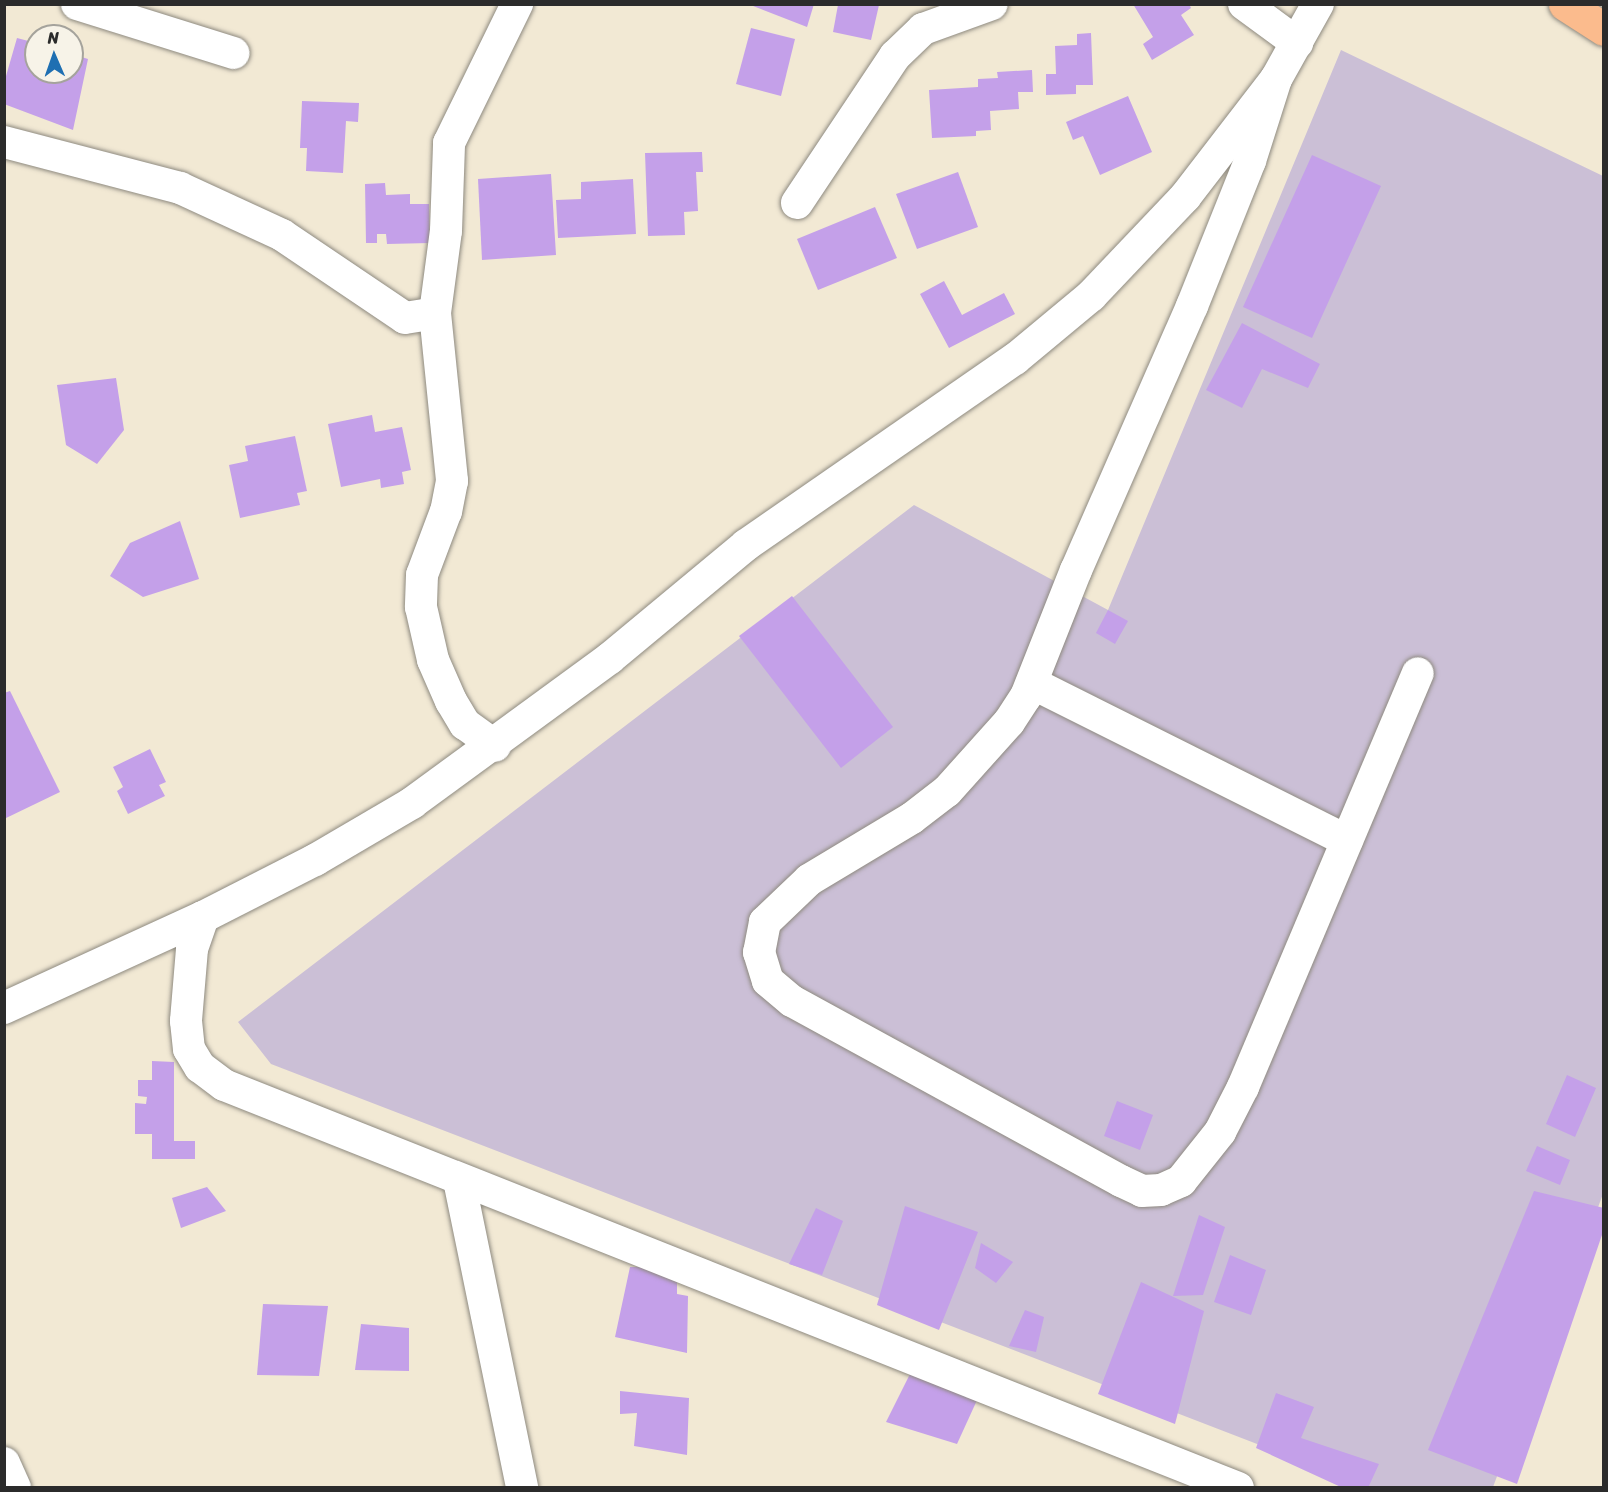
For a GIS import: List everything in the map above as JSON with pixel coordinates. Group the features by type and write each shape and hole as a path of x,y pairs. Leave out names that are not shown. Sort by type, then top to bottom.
{"main road":[{"path":"1565,4 1604,29"}],"street":[{"path":"495,746 465,724 451,701 433,660 421,607 423,575 446,511 452,480 435,313 446,231 449,143 517,4"},
{"path":"796,204 895,56 923,28 992,4"},
{"path":"1244,4 1297,43"},
{"path":"4,1008 203,917 315,860 412,803 495,746 610,658 746,545 1015,358 1091,296 1185,197 1276,79 1318,4"},
{"path":"80,5 233,53"},
{"path":"1276,79 1250,161 1221,235 1076,570 1032,683 1009,722 947,791 912,818 809,880 765,922 759,952 768,981 792,1001 1121,1181 1142,1191 1161,1190 1181,1181 1220,1132 1243,1087 1418,673"},
{"path":"4,142 180,188 282,235 405,318 435,313"},
{"path":"1032,683 1347,841"},
{"path":"203,917 192,949 186,1021 189,1049 200,1066 224,1085 1238,1488"},
{"path":"459,1180 522,1488"},
{"path":"4,1463 15,1488"}],"shaded area":[{"path":"1341,50 1603,176 1603,1194 1493,1487 1369,1487 271,1064 238,1022 914,505 1108,610"}],"building":[{"path":"748,4 814,4 807,27"},
{"path":"1133,4 1189,4 1191,8 1181,15 1194,35 1152,60 1143,44 1153,37"},
{"path":"838,5 879,5 871,40 833,32"},
{"path":"751,28 795,39 781,96 736,84"},
{"path":"1091,33 1093,85 1076,85 1076,94 1046,95 1046,74 1056,74 1055,46 1077,45 1077,34"},
{"path":"17,38 24,40 24,84 83,84 73,130 4,104 4,83"},
{"path":"84,58 88,59 84,78"},
{"path":"1032,70 1033,92 1018,92 1019,109 990,111 991,130 976,131 976,136 932,138 929,90 978,87 978,79 998,78 997,72"},
{"path":"1128,96 1152,152 1100,175 1083,136 1073,140 1066,122"},
{"path":"302,101 359,103 358,122 346,121 343,173 306,171 307,148 300,148"},
{"path":"702,152 703,172 696,172 698,211 684,212 685,235 648,236 645,153"},
{"path":"1312,155 1381,186 1312,338 1243,307"},
{"path":"958,172 978,227 917,249 896,194"},
{"path":"551,174 556,255 482,260 478,179"},
{"path":"633,179 636,234 558,238 556,200 581,199 581,182"},
{"path":"385,183 386,195 410,194 410,204 429,204 430,243 387,244 386,234 377,234 377,243 366,243 365,184"},
{"path":"875,207 897,258 818,290 797,239"},
{"path":"944,281 962,315 1004,293 1015,314 949,348 920,294"},
{"path":"1242,323 1320,364 1308,388 1262,369 1242,408 1206,390"},
{"path":"116,378 124,430 97,464 66,445 57,385"},
{"path":"372,415 375,432 402,427 411,470 402,472 404,484 381,488 380,479 341,487 328,424"},
{"path":"295,436 307,491 297,493 300,505 240,518 229,465 248,461 245,446"},
{"path":"180,521 199,579 143,597 110,576 130,543"},
{"path":"792,596 893,727 841,768 739,636"},
{"path":"1108,610 1128,621 1115,644 1096,633"},
{"path":"10,691 60,792 4,819 4,693"},
{"path":"150,749 166,782 159,785 165,796 128,814 117,791 123,787 113,767"},
{"path":"152,1061 174,1062 174,1141 195,1141 195,1159 152,1159 152,1134 135,1134 135,1103 146,1104 147,1097 138,1096 138,1080 152,1080"},
{"path":"1567,1075 1596,1088 1575,1137 1546,1124"},
{"path":"1117,1101 1153,1115 1140,1150 1104,1136"},
{"path":"1537,1146 1570,1160 1560,1185 1526,1171"},
{"path":"207,1187 226,1211 181,1228 172,1198"},
{"path":"1534,1191 1604,1208 1604,1229 1517,1484 1428,1450"},
{"path":"905,1206 978,1232 939,1330 877,1305"},
{"path":"816,1208 843,1221 822,1275 789,1264"},
{"path":"1199,1215 1225,1227 1203,1295 1173,1296"},
{"path":"981,1243 1013,1262 996,1283 975,1268"},
{"path":"1230,1255 1266,1270 1251,1315 1214,1302"},
{"path":"630,1267 677,1267 677,1294 688,1296 687,1353 615,1337"},
{"path":"1141,1282 1204,1311 1175,1424 1098,1394"},
{"path":"263,1304 328,1306 319,1376 257,1375"},
{"path":"1025,1310 1044,1317 1036,1352 1009,1346"},
{"path":"361,1324 409,1328 409,1371 355,1370"},
{"path":"912,1370 978,1398 957,1444 886,1422"},
{"path":"620,1391 689,1398 687,1455 634,1446 637,1413 620,1414"},
{"path":"1276,1393 1314,1407 1301,1438 1379,1464 1368,1488 1343,1488 1256,1448"}]}
